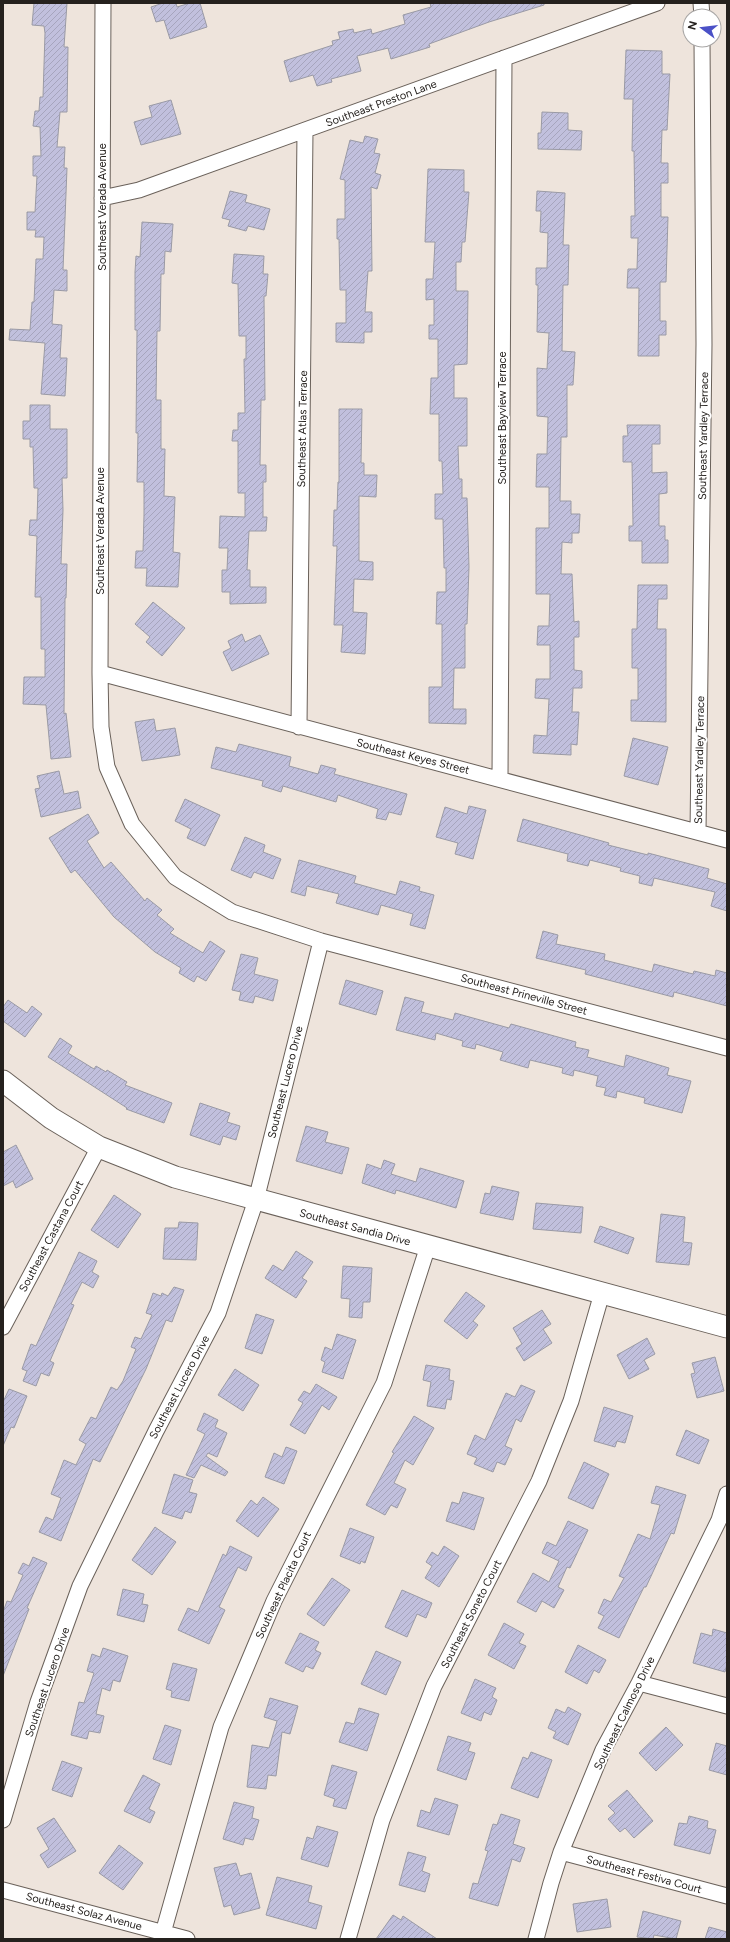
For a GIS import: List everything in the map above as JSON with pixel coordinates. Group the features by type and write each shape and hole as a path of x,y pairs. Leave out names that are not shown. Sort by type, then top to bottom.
{"street":[{"name":"Southeast Verada Avenue","path":"103,3 100,673 101,727 107,767 132,824 175,877 232,912 321,941"},
{"name":"Southeast Preston Lane","path":"102,198 140,190 657,3"},
{"name":"Southeast Yardley Terrace","path":"698,832 704,344 702,48"},
{"name":"Southeast Bayview Terrace","path":"500,778 504,58"},
{"name":"Southeast Atlas Terrace","path":"299,727 305,131"},
{"name":"Southeast Keyes Street","path":"100,673 299,727 500,778 727,840"},
{"name":"Southeast Prineville Street","path":"321,941 727,1048"},
{"name":"Southeast Lucero Drive","path":"3,1820 38,1702 80,1586 156,1431 218,1313 256,1200 321,941"},
{"name":"Southeast Sandia Drive","path":"3,1081 51,1118 99,1146 175,1177 727,1327"},
{"name":"Southeast Castana Court","path":"5,1319 99,1146"},
{"name":"Southeast Placita Court","path":"163,1932 221,1727 274,1601 384,1383 428,1246"},
{"name":"Southeast Soneto Court","path":"348,1939 382,1820 434,1686 539,1481 571,1401 602,1293"},
{"name":"Southeast Calmoso Drive","path":"536,1939 551,1883 603,1750 723,1521 727,1494"},
{"path":"639,1683 727,1706"},
{"name":"Southeast Festiva Court","path":"562,1852 727,1896"},
{"name":"Southeast Solaz Avenue","path":"3,1890 187,1939"}],"building":[{"path":"34,3 67,3 64,47 68,47 67,112 60,112 57,147 65,147 64,168 67,168 63,270 67,270 67,291 54,290 52,324 62,325 60,358 67,358 65,396 41,394 45,343 9,340 10,329 30,330 32,302 34,302 36,259 43,259 44,237 35,237 36,230 27,230 27,212 35,212 37,176 33,176 33,156 41,156 40,127 33,126 35,111 39,111 40,97 43,97 45,33 44,26 32,25"},
{"path":"163,3 176,3 177,7 190,3 200,3 207,27 170,39 164,20 156,22 151,7"},
{"path":"430,3 544,3 544,5 489,22 429,44 430,47 391,59 388,48 357,56 361,71 331,79 332,82 317,86 313,75 290,82 284,61 333,45 332,41 340,39 338,32 353,29 354,33 371,29 372,34 405,24 403,15 431,7"},
{"path":"626,50 662,51 662,74 670,74 667,130 662,130 661,163 668,163 668,183 661,183 661,217 668,217 666,282 660,282 660,321 666,321 666,335 659,335 659,356 638,356 639,288 627,288 628,269 637,269 638,238 631,238 631,216 635,216 634,151 632,151 633,99 624,99"},
{"path":"171,100 181,134 141,145 134,122 152,117 149,106"},
{"path":"542,112 568,113 568,130 582,131 581,150 538,149 538,133 541,133"},
{"path":"365,136 378,139 374,153 380,154 375,173 381,175 377,189 371,187 372,271 368,271 365,312 372,312 372,332 364,332 364,343 336,342 336,323 346,323 346,290 340,290 339,239 337,239 337,219 345,219 345,180 340,179 350,140 363,143"},
{"path":"428,169 464,170 464,192 469,192 465,242 462,242 461,262 456,262 456,291 468,291 467,364 454,365 454,398 467,398 467,446 458,446 459,479 462,479 462,498 467,498 469,567 467,624 465,624 465,668 454,668 453,709 466,709 466,724 429,723 429,687 442,687 442,624 436,624 437,592 446,592 446,568 444,568 443,519 435,519 435,494 443,494 442,461 439,461 439,414 430,414 431,378 438,378 438,339 429,339 429,325 434,325 434,299 426,300 426,279 433,279 435,242 425,242"},
{"path":"230,191 247,195 245,202 270,209 264,230 248,226 246,231 228,226 230,220 222,218"},
{"path":"537,191 565,193 563,245 569,245 568,285 563,285 562,351 575,352 573,385 567,385 567,437 561,437 560,501 571,501 571,514 580,514 579,533 572,533 572,543 562,542 561,574 572,574 574,622 579,621 579,637 574,637 574,670 582,671 582,688 573,688 572,712 579,712 577,745 571,744 571,755 533,753 534,735 547,736 549,699 535,698 536,679 550,679 550,645 537,645 538,626 549,626 550,594 536,594 536,528 549,528 549,487 536,487 537,454 547,454 548,417 537,416 537,368 547,369 549,333 537,332 538,285 536,285 536,268 547,268 548,233 540,232 541,211 536,211"},
{"path":"142,222 173,224 171,252 165,251 164,274 161,274 160,331 157,331 156,400 161,400 161,449 165,449 164,496 175,497 173,552 180,553 178,587 146,586 147,568 135,568 136,551 143,551 144,515 144,482 137,482 137,330 135,330 136,256 140,257"},
{"path":"234,254 264,256 263,274 268,274 266,296 264,296 265,400 261,400 260,465 266,465 266,482 263,482 263,517 267,517 266,531 249,531 247,570 250,570 250,587 266,587 266,603 230,604 230,592 222,592 222,570 227,570 228,548 219,548 220,516 245,517 245,493 238,493 238,441 232,441 233,430 238,430 238,413 245,413 244,359 246,359 246,336 239,336 238,284 232,283"},
{"path":"30,405 50,405 50,429 67,429 67,478 62,478 63,510 61,564 67,564 65,598 64,714 66,713 71,757 51,759 46,705 23,704 24,677 45,677 45,649 41,649 41,597 35,597 37,536 29,535 30,520 37,520 38,488 34,488 33,447 30,447 30,439 23,439 23,421 30,421"},
{"path":"339,409 362,409 361,463 364,463 364,475 377,475 376,497 359,496 359,561 373,562 373,580 354,579 353,612 367,613 365,654 341,652 343,625 334,625 337,546 333,546 334,510 337,510 339,482"},
{"path":"627,425 660,425 660,444 652,444 652,473 667,472 667,493 659,494 659,526 665,526 665,540 668,540 668,563 642,563 642,541 629,541 629,526 633,526 632,462 623,462 623,436 628,436"},
{"path":"638,585 667,585 667,599 658,599 657,629 666,629 666,722 631,721 631,700 638,700 638,668 632,668 632,629 637,629"},
{"path":"153,602 185,628 162,656 146,642 150,637 135,624"},
{"path":"242,634 245,642 260,635 269,654 232,671 223,652 231,648 228,641"},
{"path":"154,719 156,731 175,728 180,755 142,761 135,722"},
{"path":"633,738 668,747 658,785 624,776"},
{"path":"239,744 291,757 289,766 318,774 321,765 336,769 334,774 407,794 401,815 389,812 386,820 376,818 378,809 338,795 336,802 283,786 281,792 262,786 263,781 211,768 216,747 236,752"},
{"path":"59,771 64,794 78,791 81,808 41,817 35,789 40,788 37,776"},
{"path":"185,799 220,815 205,846 187,838 191,829 175,821"},
{"path":"469,806 486,810 473,859 455,854 458,843 436,837 445,807 467,814"},
{"path":"88,814 99,833 87,841 104,868 111,862 145,901 147,898 162,910 157,915 174,929 170,933 203,953 210,941 225,951 206,981 197,976 194,982 179,973 181,968 155,952 114,917 75,870 71,873 49,838"},
{"path":"523,819 609,843 608,845 648,855 648,853 709,869 707,878 727,884 727,911 711,906 715,892 654,878 652,886 639,883 640,876 620,871 621,868 590,860 588,866 567,861 568,854 517,841"},
{"path":"245,837 265,845 263,852 281,859 273,879 254,872 251,878 231,870"},
{"path":"299,860 356,876 354,883 396,895 400,881 420,887 419,891 434,895 425,929 410,925 413,914 381,905 378,915 336,903 339,894 307,886 305,896 291,892"},
{"path":"543,931 558,935 556,944 605,954 604,960 652,972 654,964 693,974 694,971 715,976 716,970 727,973 727,1006 674,992 673,997 585,974 586,970 536,958"},
{"path":"241,954 258,958 254,974 278,980 273,1001 255,996 253,1003 239,1000 241,992 232,990"},
{"path":"346,980 383,991 376,1015 339,1004"},
{"path":"405,997 424,1002 421,1012 453,1020 455,1013 509,1028 511,1024 576,1042 575,1047 589,1050 587,1057 624,1067 626,1055 669,1068 667,1075 691,1081 682,1113 644,1103 645,1098 617,1091 616,1098 604,1095 606,1088 596,1086 598,1076 574,1070 573,1076 562,1073 563,1068 530,1060 528,1068 500,1060 503,1052 476,1044 475,1049 462,1046 463,1041 436,1033 435,1040 396,1030"},
{"path":"8,1000 27,1013 32,1006 42,1014 25,1037 3,1021 3,1007"},
{"path":"60,1038 72,1046 68,1053 94,1069 96,1066 106,1072 107,1070 127,1082 125,1085 172,1103 164,1123 126,1109 127,1108 48,1057"},
{"path":"200,1103 230,1113 227,1122 240,1126 236,1140 223,1136 220,1145 190,1135"},
{"path":"306,1126 328,1132 325,1142 349,1148 342,1174 296,1161"},
{"path":"16,1145 33,1179 16,1188 13,1181 3,1186 3,1152"},
{"path":"384,1160 395,1164 391,1174 416,1182 420,1168 464,1181 456,1208 396,1190 395,1194 362,1183 367,1164 381,1169"},
{"path":"492,1186 519,1192 513,1220 480,1213 485,1193 490,1194"},
{"path":"114,1195 141,1214 118,1248 91,1230"},
{"path":"536,1203 583,1207 581,1233 533,1229"},
{"path":"661,1214 685,1217 683,1242 692,1243 689,1265 656,1262"},
{"path":"179,1222 198,1223 196,1260 163,1259 165,1228 178,1228"},
{"path":"600,1226 634,1238 628,1254 594,1242"},
{"path":"296,1251 313,1262 302,1278 307,1281 296,1298 265,1278 273,1265 283,1271"},
{"path":"79,1252 97,1261 92,1272 99,1276 93,1288 82,1282 71,1304 74,1305 50,1361 54,1363 49,1376 41,1373 36,1386 23,1381 27,1371 22,1369 31,1344 36,1346"},
{"path":"343,1266 372,1268 370,1302 363,1302 362,1318 349,1317 350,1299 341,1298"},
{"path":"174,1287 184,1290 172,1322 166,1320 146,1369 100,1462 93,1459 61,1541 39,1532 46,1517 53,1520 61,1498 51,1494 64,1460 76,1465 86,1444 79,1440 91,1417 96,1419 111,1387 117,1390 123,1381 136,1349 131,1347 135,1337 141,1339 152,1315 146,1313 153,1293 161,1296 162,1293 168,1296"},
{"path":"466,1292 485,1306 473,1321 478,1325 467,1339 444,1321"},
{"path":"542,1310 551,1324 543,1329 552,1343 524,1361 516,1348 522,1344 513,1328"},
{"path":"256,1314 274,1320 262,1354 245,1348"},
{"path":"337,1334 356,1340 343,1379 322,1372 325,1362 321,1360 325,1347 332,1350"},
{"path":"647,1338 655,1354 644,1360 649,1369 629,1379 617,1355"},
{"path":"715,1357 724,1391 697,1398 691,1374 695,1373 692,1363"},
{"path":"426,1365 450,1369 449,1380 454,1381 451,1400 447,1399 445,1409 427,1406 431,1382 423,1380"},
{"path":"235,1369 259,1385 243,1411 218,1395"},
{"path":"316,1384 337,1397 329,1410 322,1405 305,1434 290,1425 303,1403 298,1400 304,1391 310,1394"},
{"path":"521,1385 535,1391 521,1422 516,1419 505,1446 512,1449 505,1465 497,1462 493,1472 474,1464 477,1458 467,1454 475,1435 485,1440 506,1393 515,1397"},
{"path":"9,1389 27,1396 14,1428 11,1427 3,1446 3,1402"},
{"path":"604,1407 633,1416 625,1443 617,1441 615,1447 594,1441"},
{"path":"204,1413 218,1420 215,1427 227,1433 217,1457 208,1453 206,1456 228,1472 225,1476 201,1465 194,1478 186,1475 205,1434 197,1430"},
{"path":"414,1416 434,1428 413,1465 405,1460 394,1483 406,1489 397,1508 391,1505 385,1515 366,1505 394,1453 392,1452"},
{"path":"686,1430 709,1440 699,1464 676,1455"},
{"path":"286,1447 297,1451 284,1484 265,1477 274,1453 282,1457"},
{"path":"584,1462 609,1474 593,1509 568,1498"},
{"path":"174,1474 193,1480 189,1492 197,1494 191,1513 185,1511 182,1519 162,1513"},
{"path":"656,1486 686,1495 674,1534 671,1533 646,1587 644,1587 619,1638 598,1628 604,1616 598,1613 604,1599 611,1602 624,1578 619,1576 638,1534 650,1539 660,1505 651,1503"},
{"path":"463,1492 484,1498 474,1530 446,1521 452,1502 459,1504"},
{"path":"263,1497 279,1509 258,1537 236,1521 251,1500 257,1505"},
{"path":"568,1521 588,1530 570,1568 567,1567 558,1587 564,1590 554,1608 542,1601 536,1612 517,1602 533,1573 549,1582 559,1561 542,1553 547,1542 556,1546"},
{"path":"155,1527 176,1542 152,1575 132,1560"},
{"path":"350,1528 374,1537 365,1563 361,1561 360,1564 340,1556"},
{"path":"230,1546 252,1557 246,1571 238,1567 219,1607 225,1610 209,1644 178,1630 188,1608 198,1612 223,1554 226,1556"},
{"path":"444,1546 459,1556 439,1587 425,1578 432,1566 426,1562 432,1552 438,1556"},
{"path":"33,1557 47,1563 27,1608 29,1609 3,1676 3,1612 7,1601 11,1602 23,1575 18,1573 23,1563 29,1566"},
{"path":"332,1578 350,1590 324,1626 307,1614"},
{"path":"123,1589 144,1594 142,1604 148,1605 144,1622 117,1615"},
{"path":"402,1590 432,1603 426,1618 417,1614 407,1637 385,1627"},
{"path":"504,1623 524,1634 519,1643 526,1646 514,1669 488,1655"},
{"path":"713,1629 727,1633 727,1664 725,1672 693,1663 701,1633 712,1636"},
{"path":"300,1633 319,1642 315,1650 321,1653 313,1669 306,1666 303,1672 285,1663"},
{"path":"578,1645 606,1660 599,1673 594,1670 587,1684 565,1672"},
{"path":"103,1648 128,1656 120,1682 113,1680 110,1691 102,1688 96,1714 104,1716 100,1733 89,1731 87,1739 71,1735 79,1702 84,1703 94,1673 87,1671 92,1654 100,1657"},
{"path":"376,1651 401,1662 386,1695 361,1684"},
{"path":"173,1663 197,1669 189,1701 171,1697 172,1691 166,1689"},
{"path":"475,1679 496,1688 492,1697 497,1700 491,1715 484,1712 481,1721 461,1713"},
{"path":"270,1698 298,1706 290,1734 282,1732 276,1776 268,1775 266,1789 247,1787 252,1745 269,1748 277,1721 264,1717"},
{"path":"568,1707 581,1714 568,1745 553,1738 556,1732 548,1728 556,1709 565,1713"},
{"path":"359,1708 379,1714 367,1751 339,1742 346,1722 354,1724"},
{"path":"165,1725 181,1730 171,1765 153,1759"},
{"path":"666,1727 683,1745 656,1771 639,1753"},
{"path":"448,1736 471,1743 468,1751 475,1753 466,1780 437,1770"},
{"path":"716,1743 727,1746 727,1775 709,1770"},
{"path":"531,1752 552,1760 538,1798 511,1788 523,1757 528,1759"},
{"path":"62,1761 82,1768 72,1797 52,1790"},
{"path":"332,1765 357,1772 346,1809 333,1806 335,1799 324,1795"},
{"path":"143,1775 160,1784 149,1809 155,1812 150,1823 124,1811"},
{"path":"627,1790 653,1821 634,1838 625,1828 620,1832 608,1819 615,1813 608,1806"},
{"path":"435,1798 458,1805 449,1835 417,1826 421,1810 430,1813"},
{"path":"234,1802 254,1807 252,1818 259,1820 253,1840 245,1838 243,1845 223,1839"},
{"path":"501,1814 520,1820 513,1844 525,1848 520,1862 512,1859 498,1906 469,1898 473,1883 478,1884 488,1851 485,1850 493,1824 497,1825"},
{"path":"689,1816 708,1821 707,1828 716,1830 710,1854 674,1845 679,1823 687,1824"},
{"path":"54,1818 76,1851 48,1868 40,1855 49,1849 37,1828"},
{"path":"317,1826 338,1832 328,1867 301,1859 307,1837 313,1839"},
{"path":"119,1845 143,1863 123,1890 99,1873"},
{"path":"408,1852 426,1857 422,1871 430,1874 425,1892 399,1885"},
{"path":"236,1863 240,1876 251,1873 260,1908 234,1915 231,1905 224,1907 214,1868"},
{"path":"277,1877 312,1886 308,1902 322,1906 316,1929 266,1915"},
{"path":"607,1899 611,1927 577,1932 573,1904"},
{"path":"643,1911 681,1921 676,1939 654,1935 653,1939 637,1937"},
{"path":"393,1915 401,1920 403,1916 437,1939 376,1939"},
{"path":"709,1927 727,1932 727,1939 705,1939"}]}
